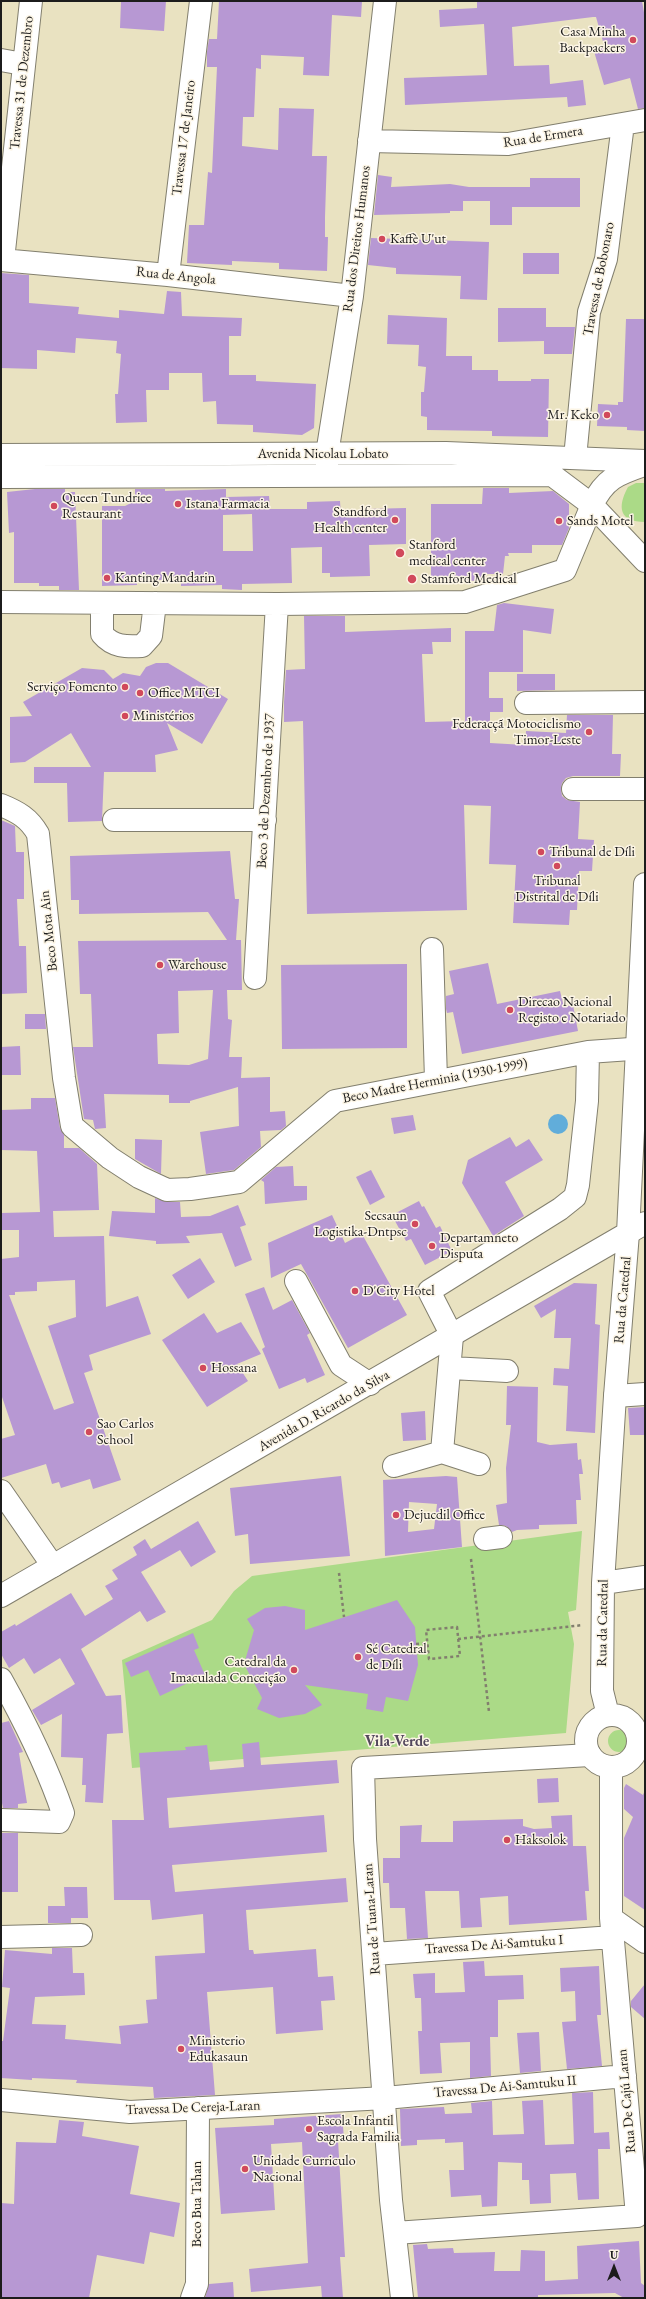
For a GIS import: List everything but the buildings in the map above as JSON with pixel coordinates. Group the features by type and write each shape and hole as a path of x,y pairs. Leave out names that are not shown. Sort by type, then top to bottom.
{"street":[{"name":"Travessa 31 de Dezembro","path":"2,260 30,1"},
{"name":"Travessa 17 de Janeiro","path":"168,275 200,1"},
{"name":"Rua dos Direitos Humanos","path":"326,476 327,454 352,296 385,1"},
{"path":"1,60 23,64"},
{"name":"Rua de Ermera","path":"369,141 508,144 645,120"},
{"name":"Travessa de Bobonaro","path":"575,458 589,312 606,259 623,124"},
{"name":"Rua de Angola","path":"2,260 168,275 352,296"},
{"name":"Avenida Nicolau Lobato","path":"1,455 462,454 645,461"},
{"path":"575,458 592,505 645,561"},
{"path":"1,602 277,604 465,602 564,570 600,489 611,478 645,465"},
{"name":"Avenida Nicolau Lobato","path":"1,477 552,475 592,505"},
{"path":"102,603 102,634 110,642 126,647 142,646 151,636 155,604"},
{"name":"Beco 3 de Dezembro de 1937","path":"255,978 277,604"},
{"path":"526,703 645,702"},
{"path":"573,790 645,789"},
{"name":"Beco Mota Ain","path":"1,805 20,812 32,822 38,834 64,1078 72,1126 110,1158 139,1177 167,1190 239,1182"},
{"path":"114,820 265,820"},
{"name":"Rua da Catedral","path":"608,1715 602,1691 604,1623 603,1583 615,1396 637,1228 645,884"},
{"path":"432,949 436,1080"},
{"name":"Beco Madre Herminia (1930-1999)","path":"239,1182 335,1101 436,1080 588,1052 640,1048"},
{"path":"442,1452 452,1336 429,1291 560,1209 575,1197 578,1185 587,1101 588,1052"},
{"name":"Avenida D. Ricardo da Silva","path":"1,1596 370,1384 637,1228"},
{"path":"296,1281 341,1365 370,1384"},
{"path":"450,1368 506,1371"},
{"path":"615,1396 645,1394"},
{"path":"394,1466 442,1452 479,1464"},
{"path":"1,1491 53,1566"},
{"path":"603,1583 645,1577"},
{"path":"1,1679 24,1721 52,1778 63,1813 59,1822 1,1820"},
{"path":"608,1715 620,1716 631,1723 636,1729 642,1748 623,1764 611,1767 603,1765 590,1755 586,1739 588,1730 597,1721 608,1715"},
{"name":"Rua de Tuana-Laran","path":"402,2298 395,2233 365,1839 363,1768 590,1755"},
{"name":"Rua De Cajú Laran","path":"395,2233 641,2221 625,2076 612,1927 611,1767"},
{"path":"612,1927 645,1942"},
{"name":"Travessa De Ai-Samtuku I","path":"374,1954 612,1927"},
{"path":"1,1937 80,1935"},
{"name":"Travessa De Ai-Samtuku II","path":"385,2098 625,2076"},
{"name":"Travessa De Cereja-Laran","path":"1,2100 130,2112 385,2098"},
{"name":"Beco Bua Tahan","path":"192,2298 197,2284 198,2108"}],"path":[{"path":"470,1559 489,1712"},
{"path":"339,1573 344,1617"},
{"path":"458,1639 604,1623"},
{"path":"457,1627 460,1656 429,1659 428,1643 426,1630 457,1627"},
{"path":"416,1644 428,1643"}],"green space":[{"path":"636,483 645,483 645,522 630,519 625,516 623,512 622,501 628,487"},
{"path":"582,1531 576,1610 568,1612 574,1644 566,1733 132,1768 122,1660 212,1620 234,1591 252,1576"},
{"path":"619,1730 627,1733 630,1741 627,1749 619,1752 611,1749 608,1741 611,1733"}],"water":[{"path":"554,1114 562,1114 568,1120 568,1128 562,1134 554,1134 548,1128 548,1120"}],"place":[{"name":"Casa Minha Backpackers","path":"633,40"},
{"name":"Kaffè U'ut","path":"382,239"},
{"name":"Mr. Keko","path":"607,415"},
{"name":"Istana Farmacia","path":"178,504"},
{"name":"Queen Tundriee Restaurant","path":"54,506"},
{"name":"Standford Health center","path":"395,520"},
{"name":"Sands Motel","path":"559,521"},
{"name":"Stanford medical center","path":"400,553"},
{"name":"Kanting Mandarin","path":"107,578"},
{"name":"Stamford Medical","path":"412,579"},
{"name":"Serviço Fomento","path":"125,687"},
{"name":"Office MTCI","path":"140,693"},
{"name":"Ministérios","path":"125,716"},
{"name":"Federacçã Motociclismo Timor-Leste","path":"589,732"},
{"name":"Tribunal de Díli","path":"541,852"},
{"name":"Tribunal Distrital de Díli","path":"557,866"},
{"name":"Warehouse","path":"160,965"},
{"name":"Direcao Nacional Registo e Notariado","path":"510,1010"},
{"name":"Secsaun Logistika-Dntpsc","path":"415,1224"},
{"name":"Departamneto Disputa","path":"432,1246"},
{"name":"D'City Hotel","path":"355,1291"},
{"name":"Hossana","path":"203,1368"},
{"name":"Sao Carlos School","path":"89,1432"},
{"name":"Dejucdil Office","path":"396,1515"},
{"name":"Sé Catedral de Díli","path":"358,1657"},
{"name":"Catedral da Imaculada Conceição","path":"294,1670"},
{"name":"Haksolok","path":"507,1840"},
{"name":"Ministerio Edukasaun","path":"181,2049"},
{"name":"Escola Infantil Sagrada Familia","path":"309,2129"},
{"name":"Unidade Curriculo Nacional","path":"245,2169"}],"district":[{"name":"Vila-Verde","path":"397,1742"}]}
